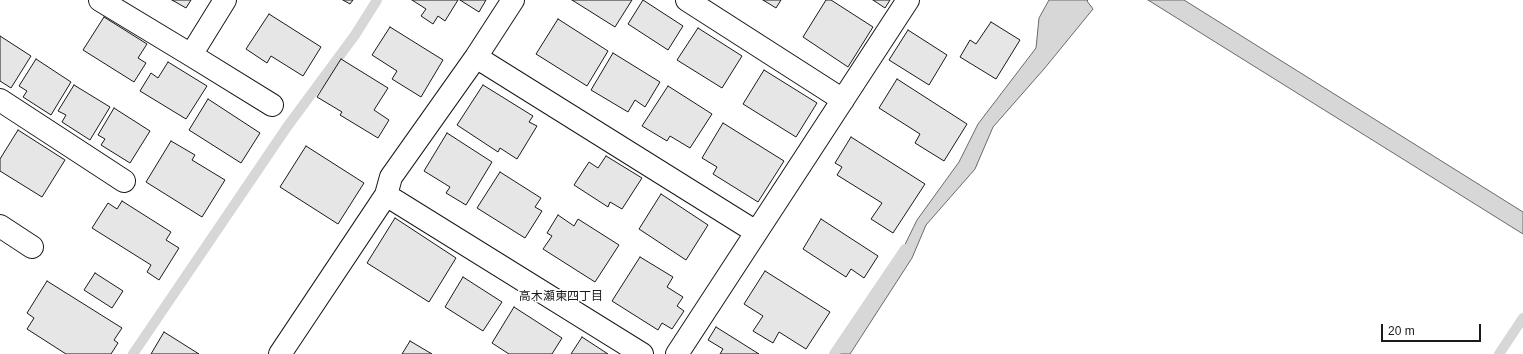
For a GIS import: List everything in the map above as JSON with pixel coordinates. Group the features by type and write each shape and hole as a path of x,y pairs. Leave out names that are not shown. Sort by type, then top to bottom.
{"street":[{"path":"100,0 272,105"},
{"path":"191,55 225,0"},
{"path":"280,354 386,195 391,177 476,56 513,0"},
{"path":"686,0 843,100"},
{"path":"677,354 908,0"},
{"path":"476,56 756,232"},
{"path":"0,100 124,181"},
{"path":"386,195 642,354"},
{"path":"0,226 32,247"}],"shaded area":[{"path":"1049,0 1088,0 1087,1 1093,9 1044,69 993,127 975,169 926,225 912,258 850,354 836,354 895,265 917,220 959,162 978,124 1036,48 1039,18"},
{"path":"1148,0 1184,0 1523,212 1523,234"}],"building":[{"path":"172,0 191,0 186,8"},
{"path":"343,0 353,0 350,4"},
{"path":"412,0 458,0 445,21 438,16 433,24 421,16 426,9"},
{"path":"460,0 486,0 479,12"},
{"path":"572,0 632,0 615,27"},
{"path":"643,0 683,26 668,50 628,24"},
{"path":"763,0 781,0 776,8"},
{"path":"826,0 831,0 873,27 848,67 803,37"},
{"path":"873,0 890,0 885,8"},
{"path":"269,14 321,47 303,76 271,56 267,63 246,49"},
{"path":"104,17 147,44 138,58 146,63 134,82 83,50"},
{"path":"558,19 608,51 587,86 536,54"},
{"path":"991,22 1020,40 996,79 960,57 970,40 976,44"},
{"path":"390,27 443,60 421,97 392,79 397,71 372,55"},
{"path":"698,28 742,56 722,88 677,60"},
{"path":"908,30 947,55 929,85 889,60"},
{"path":"0,36 31,56 11,88 0,81"},
{"path":"613,53 660,82 645,107 635,100 628,112 591,90"},
{"path":"36,59 71,82 51,115 23,97 27,91 19,86"},
{"path":"341,59 388,88 374,110 389,120 378,138 340,115 342,112 317,97"},
{"path":"168,62 207,86 186,119 140,91 151,73 158,78"},
{"path":"764,70 817,103 796,137 743,104"},
{"path":"897,79 967,124 944,161 915,143 920,134 879,108"},
{"path":"74,85 110,107 90,140 62,122 66,115 58,111"},
{"path":"483,85 533,116 529,122 537,126 517,159 500,148 498,152 457,125"},
{"path":"668,86 712,114 690,148 670,136 667,141 642,126"},
{"path":"208,99 260,133 241,163 189,130"},
{"path":"114,108 150,131 130,163 101,145 105,139 98,135"},
{"path":"723,123 784,161 758,202 713,174 717,167 702,158"},
{"path":"18,130 65,160 42,197 0,171 0,159"},
{"path":"447,133 492,162 466,205 446,193 450,187 424,171"},
{"path":"851,137 925,184 893,233 871,219 882,203 837,175 842,167 835,163"},
{"path":"171,141 195,155 192,160 225,180 202,217 146,182"},
{"path":"306,146 364,183 338,224 280,187"},
{"path":"606,156 642,178 622,209 610,202 608,207 574,185 589,162 598,168"},
{"path":"500,172 541,198 535,207 542,211 525,238 477,208"},
{"path":"661,194 708,225 686,260 639,229"},
{"path":"122,201 171,232 166,240 179,248 159,280 147,272 151,265 92,228 108,203 117,209"},
{"path":"558,215 574,226 578,219 619,245 595,282 543,249 552,236 547,233"},
{"path":"395,218 456,258 429,302 367,263"},
{"path":"821,219 878,256 864,278 851,269 846,277 803,249"},
{"path":"640,257 673,277 667,287 683,297 677,306 684,311 672,329 662,323 658,330 612,301"},
{"path":"765,271 830,312 806,349 779,332 773,343 753,331 763,316 744,304"},
{"path":"95,273 123,291 112,308 84,290"},
{"path":"463,277 502,302 483,331 445,307"},
{"path":"47,281 122,328 114,340 118,343 111,354 66,354 27,329 34,318 27,313"},
{"path":"514,307 562,338 552,354 509,354 492,343"},
{"path":"716,327 759,354 720,354 723,349 708,340"},
{"path":"164,332 199,354 151,354"},
{"path":"582,337 608,354 571,354"},
{"path":"410,341 432,354 402,354"}],"waterway":[{"path":"133,354 287,127 355,35 377,0"},
{"path":"834,354 905,249"},
{"path":"1499,354 1523,318"}],"district":[{"name":"高木瀬東四丁目","path":"561,297"}]}
